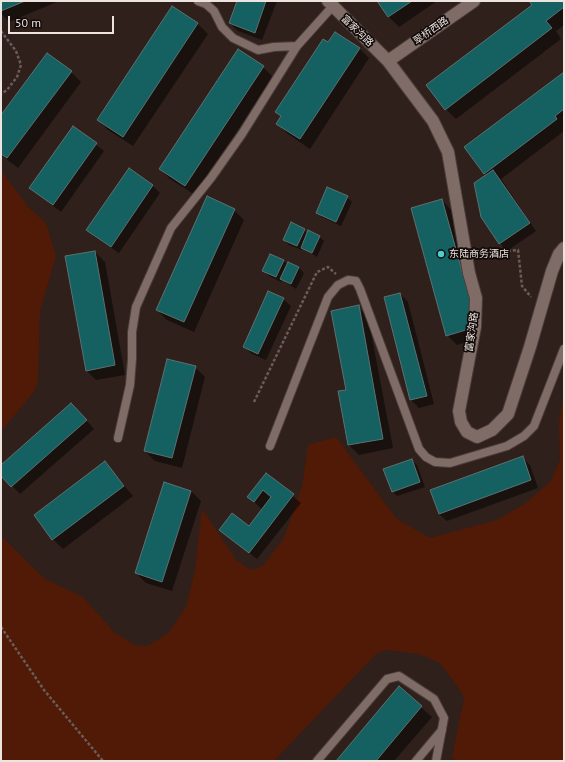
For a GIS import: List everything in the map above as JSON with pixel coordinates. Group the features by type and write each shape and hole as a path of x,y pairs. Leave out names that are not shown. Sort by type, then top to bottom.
{"street":[{"name":"翠桥西路","path":"388,61 474,1"},
{"name":"富家沟路","path":"330,4 388,61 433,121 448,152 466,256 476,298 475,327 459,411 461,422 467,432 477,437 492,430 508,414 541,311 552,271 559,254 564,248"}],"lane":[{"path":"198,1 206,4 214,11 222,27 232,38 258,50 274,46 297,46"},
{"path":"118,438 130,385 132,332 136,307 168,235 242,134 297,46 330,4"},
{"path":"270,446 328,297 338,285 348,280 356,282 360,289 419,449 426,457 435,462 450,463 507,446 524,436 534,426 564,349"},
{"path":"317,761 387,679 399,676 434,699 444,718 436,761"},
{"path":"416,761 442,729"}],"path":[{"path":"1,31 16,51 20,64 17,77 7,90 1,94"},
{"path":"466,256 518,250 522,286 541,311"},
{"path":"254,402 317,272 328,267 334,270 342,283"},
{"path":"1,628 44,690 103,761"}],"shaded area":[{"path":"1,170 28,207 46,223 56,256 40,311 38,379 34,392 1,431"},
{"path":"564,389 564,761 457,761 452,757 464,698 459,689 440,663 419,654 385,650 376,654 274,761 1,761 1,536 45,579 83,597 115,633 135,645 148,646 169,632 186,607 195,570 202,509 236,560 251,570 263,566 284,538 302,486 308,445 336,437 397,519 430,538 497,520 526,503 551,481 560,460 559,423"}],"building":[{"path":"1,1 25,1 1,11"},
{"path":"237,1 266,1 255,33 229,23"},
{"path":"377,1 412,1 388,17"},
{"path":"529,1 563,1 564,7 546,21 552,28 445,110 426,85 532,5"},
{"path":"172,6 198,23 123,137 97,120"},
{"path":"335,32 360,48 300,139 276,124 281,116 275,112 323,39 328,42"},
{"path":"238,49 264,66 185,186 159,169"},
{"path":"47,53 72,71 7,158 1,154 1,115"},
{"path":"564,72 564,109 555,116 557,119 484,174 464,147"},
{"path":"73,126 97,143 53,205 29,188"},
{"path":"129,168 153,185 111,247 86,230"},
{"path":"493,170 530,223 499,244 481,217 474,183"},
{"path":"327,187 348,196 336,222 316,213"},
{"path":"207,196 235,209 184,322 156,310"},
{"name":"东陆商务酒店","path":"442,199 470,300 469,329 446,336 411,208"},
{"path":"291,222 305,229 297,246 283,240"},
{"path":"308,230 320,236 312,253 301,248"},
{"path":"95,251 115,365 86,371 65,256"},
{"path":"270,254 284,260 276,277 262,271"},
{"path":"288,262 299,267 291,284 280,279"},
{"path":"268,291 284,298 258,354 243,347"},
{"path":"400,293 427,396 410,400 384,297"},
{"path":"359,305 383,439 348,445 338,391 346,390 331,311"},
{"path":"167,359 196,366 172,458 144,451"},
{"path":"71,403 87,420 11,487 1,476 1,465"},
{"path":"523,456 531,480 439,514 430,490"},
{"path":"412,459 420,482 392,492 383,469"},
{"path":"105,461 124,486 52,540 34,515"},
{"path":"266,473 294,494 249,553 219,530 232,513 249,526 271,497 263,490 254,502 247,497"},
{"path":"164,482 191,491 162,582 135,573"},
{"path":"399,686 422,706 376,761 336,761"}],"place":[{"name":"东陆商务酒店","path":"441,254"}]}
